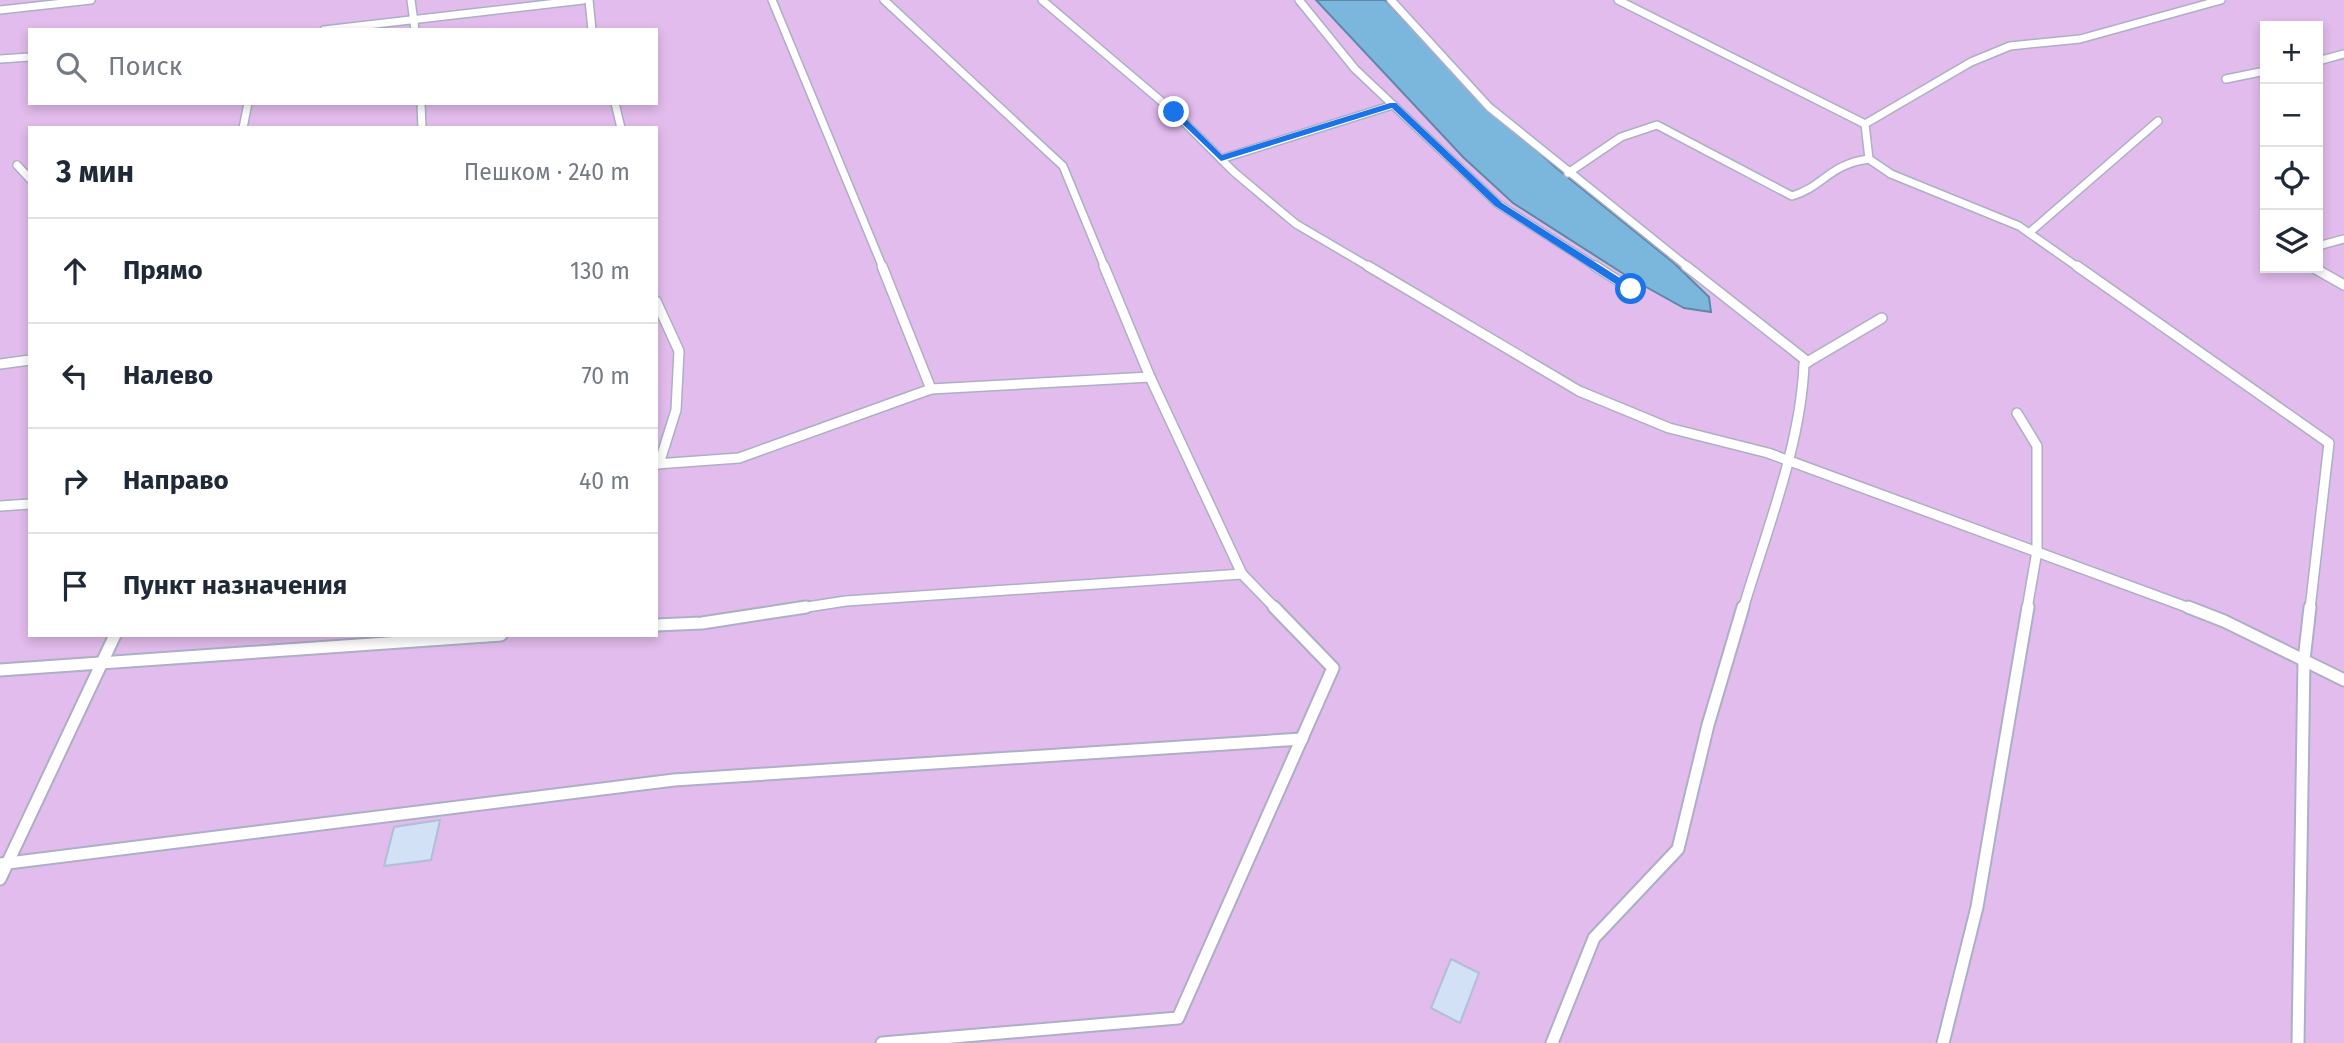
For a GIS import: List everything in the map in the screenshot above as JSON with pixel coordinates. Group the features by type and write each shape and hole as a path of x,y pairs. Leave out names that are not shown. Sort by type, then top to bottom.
{"lane":[{"path":"0,10 91,0"},
{"path":"411,0 415,28"},
{"path":"342,28 586,0 591,28"},
{"path":"772,0 931,389"},
{"path":"882,1043 1178,1018 1333,668 1242,574 1150,377 1063,166 884,0"},
{"path":"1042,0 1174,112 1221,159 1296,224 1578,391 1669,428 1787,460 2224,621 2344,680"},
{"path":"1299,0 1355,69 1499,204 1631,289"},
{"path":"1391,0 1489,107 1808,362"},
{"path":"1618,0 1866,124"},
{"path":"1866,124 1970,62 2010,46 2080,39 2221,0"},
{"path":"2323,60 2344,54"},
{"path":"0,59 28,57"},
{"path":"2226,79 2260,72"},
{"path":"243,126 248,105"},
{"path":"421,105 422,126"},
{"path":"615,105 621,126"},
{"path":"1221,159 1393,105"},
{"path":"2029,233 2158,121"},
{"path":"1866,124 1869,159"},
{"path":"1569,173 1628,133 1642,126 1657,125 1792,196 1805,193 1832,171 1858,160 1869,159 1891,174 2018,226 2329,443 2304,660 2298,1043"},
{"path":"17,165 28,176"},
{"path":"2323,245 2344,239"},
{"path":"2323,273 2344,285"},
{"path":"658,305 679,351 676,410 658,464 739,458 931,389 1150,377"},
{"path":"1552,1043 1594,938 1678,849 1708,725 1787,460 1803,390 1804,364 1882,318"},
{"path":"0,364 28,360"},
{"path":"1943,1043 1977,907 2037,551 2037,446 2017,413"},
{"path":"0,506 28,504"},
{"path":"658,625 702,623 846,601 1242,574"},
{"path":"0,879 4,863 114,637"},
{"path":"0,670 380,639 440,637"},
{"path":"4,863 674,780 1301,739"}],"shaded area":[{"path":"0,0 1316,0 1463,157 1630,278 1684,308 1710,312 1709,297 1671,262 1531,146 1425,43 1385,0 2344,0 2344,1043 0,1043"}],"water":[{"path":"1316,0 1385,0 1470,89 1554,166 1674,263 1709,297 1711,312 1684,308 1630,278 1513,203 1463,157"}],"building":[{"path":"440,820 431,860 384,866 394,827"},
{"path":"1451,959 1479,973 1460,1023 1431,1008"}],"route":[{"path":"1174,112 1221,159 1393,105 1499,204 1631,289"}]}
